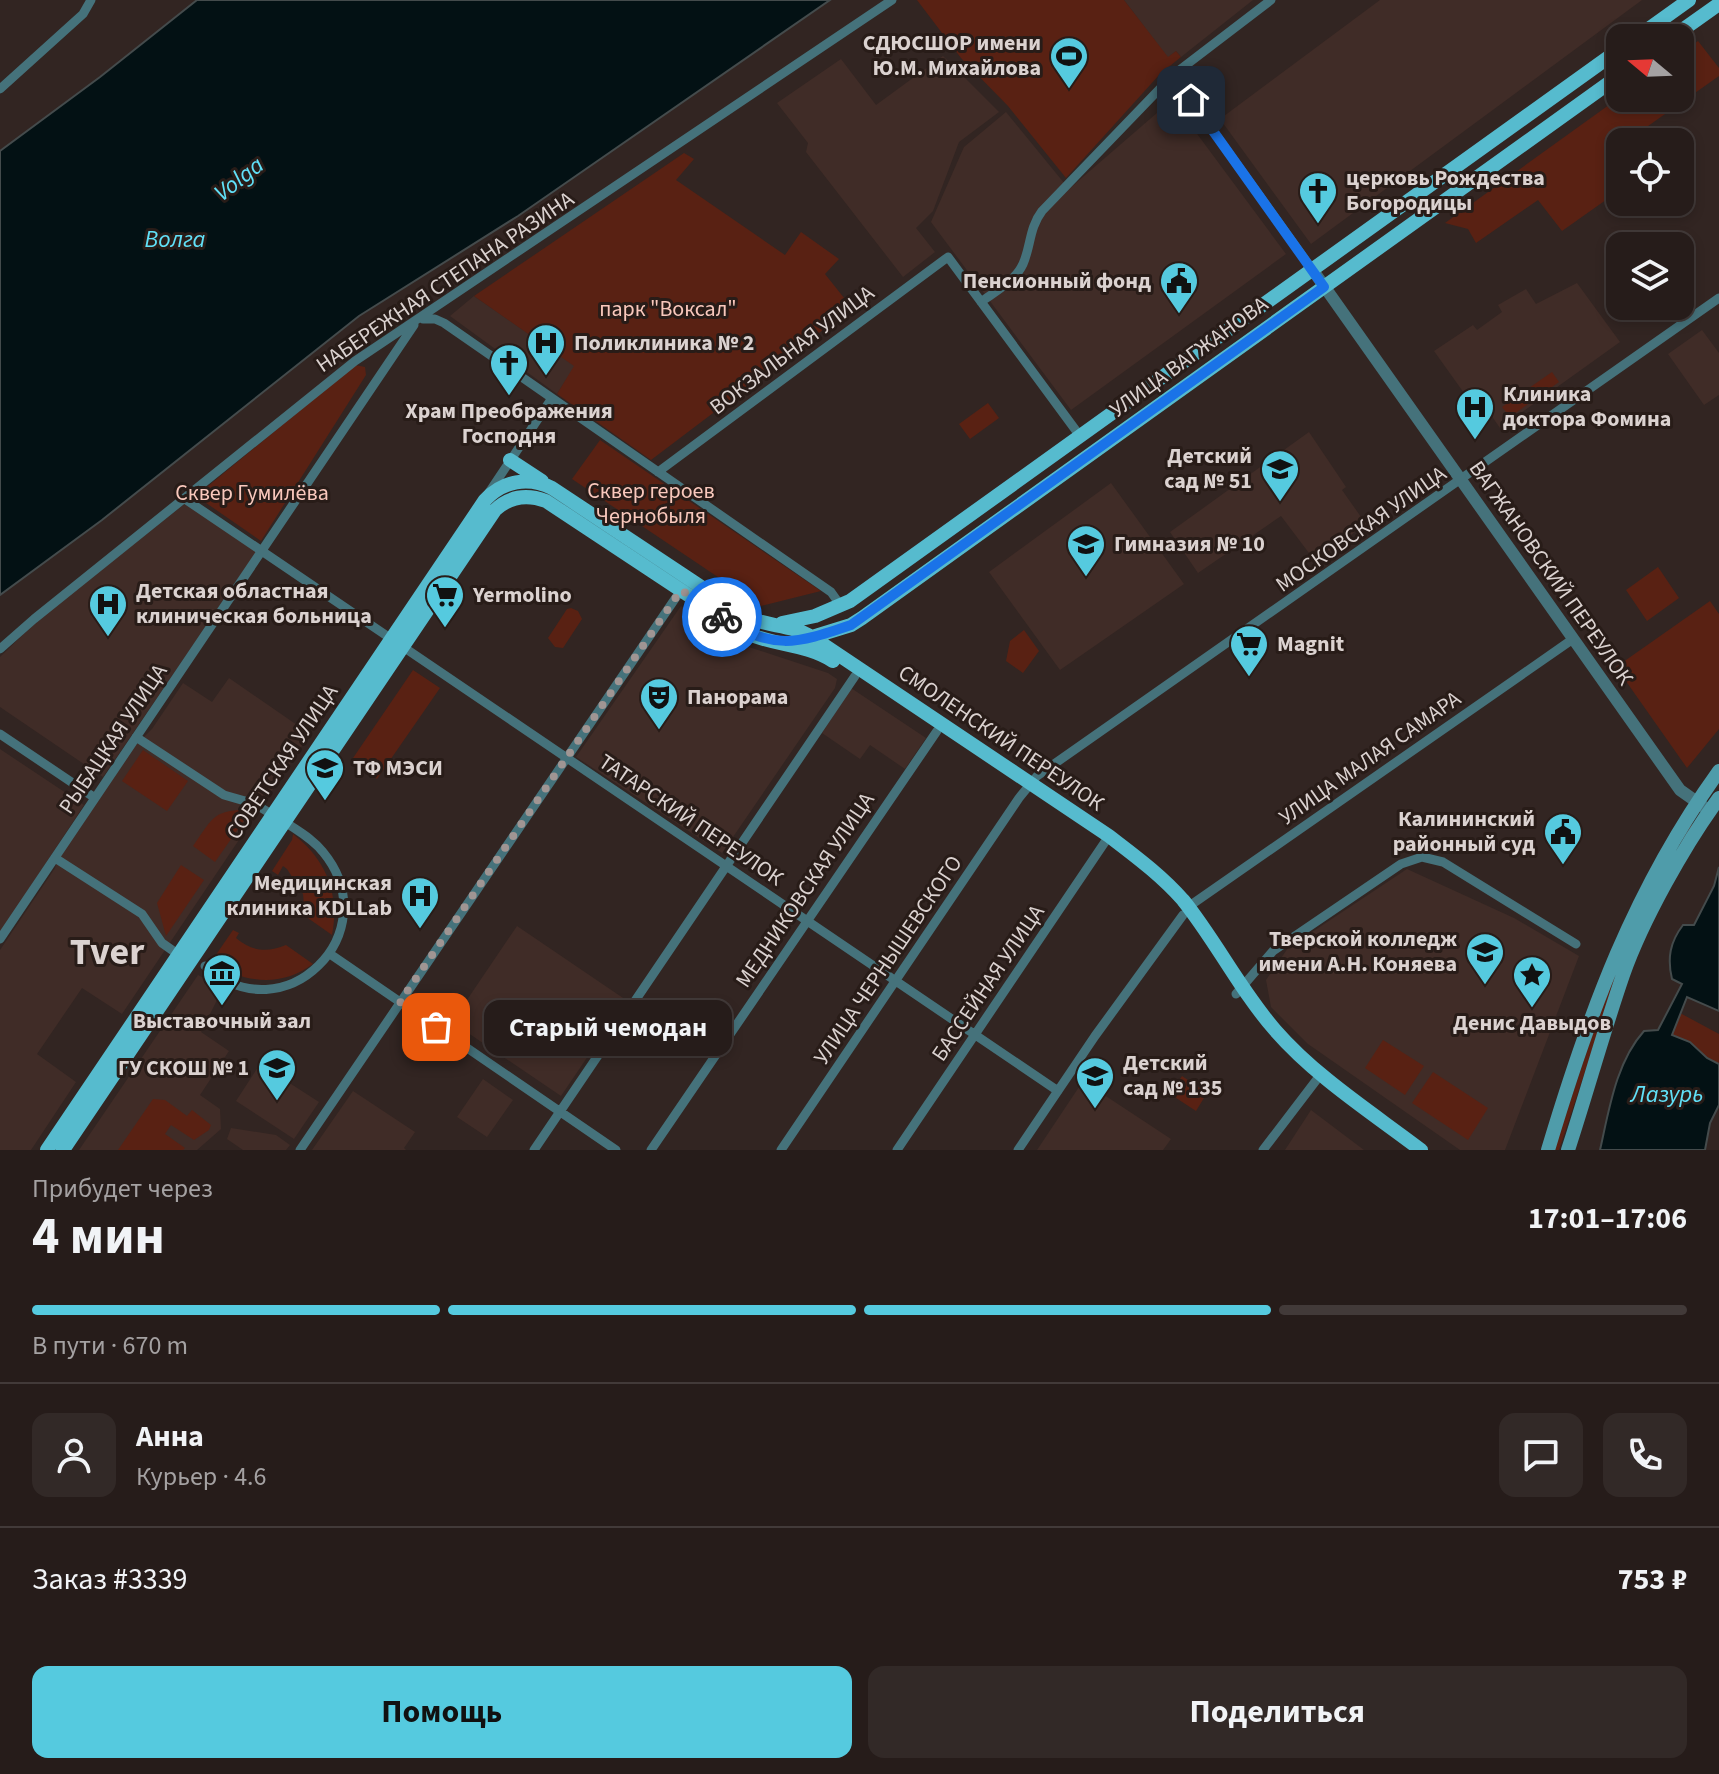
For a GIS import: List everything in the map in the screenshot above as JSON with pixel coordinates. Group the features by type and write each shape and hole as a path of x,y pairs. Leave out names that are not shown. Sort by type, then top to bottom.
{"main road":[{"path":"1656,24 1689,0"},
{"path":"1691,24 1719,4"},
{"name":"УЛИЦА ВАГЖАНОВА","path":"774,624 802,620 846,603 1606,59"},
{"name":"УЛИЦА ВАГЖАНОВА","path":"769,641 812,637 829,640 1606,85"},
{"path":"510,460 745,616 761,623 798,629 812,637"},
{"path":"490,505 498,489 514,482 536,482 552,488"},
{"name":"СМОЛЕНСКИЙ ПЕРЕУЛОК","path":"490,505 519,497 542,499 744,632 769,641 812,649 848,668 1107,840 1186,911 1270,1039 1405,1150"},
{"name":"СОВЕТСКАЯ УЛИЦА","path":"47,1150 195,931 279,818 490,505"},
{"path":"829,640 846,603"},
{"path":"848,668 843,641 851,625"},
{"name":"СМОЛЕНСКИЙ ПЕРЕУЛОК","path":"829,640 848,668 937,731 1028,787"},
{"path":"1568,1150 1624,973 1719,771"},
{"path":"1548,1150 1610,964 1640,899 1703,807 1719,798"},
{"name":"СОВЕТСКАЯ УЛИЦА","path":"63,1150 200,960 273,840 279,818"},
{"path":"195,931 200,960"},
{"name":"СМОЛЕНСКИЙ ПЕРЕУЛОК","path":"1318,1077 1421,1150"}],"street":[{"path":"0,89 83,14 91,0"},
{"name":"НАБЕРЕЖНАЯ СТЕПАНА РАЗИНА","path":"0,649 355,361 892,0"},
{"path":"1080,436 981,302 1011,280 1021,268 1030,231 1040,214 1173,75 1271,0"},
{"name":"ВАГЖАНОВСКИЙ ПЕРЕУЛОК","path":"1173,75 1680,790 1703,807"},
{"name":"ВОКЗАЛЬНАЯ УЛИЦА","path":"658,472 948,257 981,302"},
{"name":"МОСКОВСКАЯ УЛИЦА","path":"1028,787 1037,776 1719,298"},
{"path":"416,321 429,318 441,321 846,603"},
{"name":"РЫБАЦКАЯ УЛИЦА","path":"0,939 416,321"},
{"name":"СОВЕТСКАЯ УЛИЦА","path":"490,505 510,460 552,398"},
{"name":"ТАТАРСКИЙ ПЕРЕУЛОК","path":"185,499 1058,1091"},
{"path":"300,1150 680,592"},
{"name":"УЛИЦА МАЛАЯ САМАРА","path":"1018,1150 1186,911 1573,639"},
{"path":"534,1150 800,758 848,668"},
{"name":"МЕДНИКОВСКАЯ УЛИЦА","path":"651,1150 937,731"},
{"path":"0,734 95,798"},
{"path":"136,737 224,795 255,804 279,818 318,846 339,882 342,915 330,954 306,978 290,985 256,988 231,982 200,960"},
{"name":"УЛИЦА ЧЕРНЫШЕВСКОГО","path":"781,1150 1028,787"},
{"name":"БАССЕЙНАЯ УЛИЦА","path":"897,1150 1107,840"},
{"path":"1239,991 1273,951 1401,864 1422,857 1439,860 1461,871 1576,944"},
{"path":"55,858 142,914 162,943 179,955"},
{"path":"330,954 616,1150"},
{"path":"1263,1150 1318,1077"}],"shaded area":[{"path":"1124,0 1253,0 1181,57 1176,51 1168,58"},
{"path":"1380,0 1642,0 1311,244 1220,119"},
{"path":"943,56 999,112 959,142 933,211 916,228 935,252 903,277 806,152 808,143 777,103 841,59 876,105"},
{"path":"1172,100 1286,254 1071,410 931,222 964,147 1006,112 1069,189"},
{"path":"1577,283 1620,342 1500,428 1491,415 1484,421 1434,351 1473,325 1477,330 1502,312 1498,305 1526,289 1536,304"},
{"path":"474,296 575,366 557,394 450,316"},
{"path":"1702,330 1719,353 1719,395 1704,405 1668,354"},
{"name":"Детский сад № 51","path":"1309,432 1346,487 1342,490 1366,524 1315,561 1281,516 1198,573 1170,532"},
{"name":"Гимназия № 10","path":"1111,483 1184,584 1060,670 989,572"},
{"name":"Детская областная клиническая больница","path":"187,502 257,551 103,777 0,707 0,657 38,620"},
{"path":"681,606 737,643 828,673 837,679 835,688 722,853 576,757"},
{"path":"229,678 310,734 122,1014 82,988 37,1054 76,1082 31,1150 0,1150 0,950 55,868 59,855 183,683 212,702"},
{"path":"851,688 926,738 905,769 870,745 860,759 822,733"},
{"path":"0,749 84,805 0,933"},
{"name":"Тверской колледж имени А.Н. Коняева","path":"1407,869 1514,918 1579,956 1505,1150 1460,1150 1308,1044 1271,1007 1266,980 1288,948"},
{"path":"517,926 626,1000 561,1096 452,1022"},
{"path":"198,975 223,988 201,1032 229,1051 200,1095 220,1109 221,1129 197,1150 79,1150"},
{"name":"ГУ СКОШ № 1","path":"260,1064 319,1102 294,1139 236,1101"},
{"path":"483,1079 513,1100 487,1137 457,1117"},
{"name":"Детский сад № 135","path":"1083,1081 1171,1139 1163,1150 1037,1150"},
{"path":"353,1091 415,1132 404,1148 406,1150 312,1150"},
{"path":"1311,1110 1364,1150 1285,1150"},
{"path":"231,1128 276,1135 290,1145 286,1150 243,1150 227,1139"}],"green space":[{"name":"СДЮСШОР имени Ю.М. Михайлова","path":"917,0 1124,0 1168,57 1176,51 1181,57 1160,74 1066,178 1008,106 961,58"},
{"path":"1698,41 1719,68 1719,76 1694,94 1694,44"},
{"path":"1606,107 1606,112 1668,112 1645,128 1606,128 1606,200 1562,231 1538,200 1476,243 1468,229 1445,223"},
{"name":"парк \"Воксал\"","path":"684,153 694,159 676,180 785,255 801,232 839,259 825,274 852,308 651,460 557,394 574,366 474,296"},
{"name":"Сквер Гумилёва","path":"355,365 365,367 366,375 261,541 196,496"},
{"path":"1552,372 1559,382 1510,417 1502,407"},
{"path":"988,403 999,418 970,439 959,424"},
{"name":"Сквер героев Чернобыля","path":"600,440 821,591 761,606 572,479"},
{"path":"1658,567 1679,598 1647,621 1626,590"},
{"path":"1710,601 1719,614 1719,729 1687,768 1616,667"},
{"path":"567,609 578,611 582,619 563,648 555,647 548,638"},
{"path":"1024,630 1039,651 1023,673 1006,661 1010,641"},
{"path":"413,670 440,688 377,779 351,761"},
{"path":"143,750 188,781 167,811 122,781"},
{"path":"252,809 215,862 193,846 206,827 222,813"},
{"path":"1691,824 1694,826 1618,972 1559,1150 1554,1150 1614,970"},
{"path":"293,834 314,855 328,878 334,905 332,935 305,916 303,894 287,869 283,866 278,875 272,871"},
{"path":"181,865 204,880 166,936 157,903"},
{"path":"233,930 239,933 236,938 247,946 266,950 286,945 313,964 288,977 275,979 236,975 211,962"},
{"path":"1680,1013 1719,1034 1719,1064 1672,1035"},
{"path":"1383,1040 1424,1066 1405,1095 1365,1068"},
{"path":"1433,1072 1488,1108 1468,1140 1412,1103"},
{"path":"1182,1076 1207,1093 1196,1111 1170,1094"},
{"path":"153,1099 165,1100 187,1116 192,1110 211,1125 209,1130 194,1140 171,1125 165,1134 185,1148 183,1150 118,1150"}],"water":[{"name":"Волга","path":"197,0 830,0 518,216 359,316 102,520 0,595 0,151"},
{"name":"Лазурь","path":"1719,867 1719,1011 1687,997 1672,1035 1690,1042 1707,1058 1719,1064 1719,1105 1710,1123 1705,1150 1600,1150 1610,1103 1627,1057 1644,1031 1658,1030 1682,984 1672,979 1670,957 1675,938 1683,925 1694,925 1714,886"}],"way so far":[{"path":"436,1027 400,1002 681,590 722,617"}],"place":[{"name":"СДЮСШОР имени Ю.М. Михайлова","path":"1069,90"},
{"name":"церковь Рождества Богородицы","path":"1318,225"},
{"name":"Пенсионный фонд","path":"1179,315"},
{"name":"Поликлиника № 2","path":"546,377"},
{"name":"Храм Преображения Господня","path":"509,397"},
{"name":"Клиника доктора Фомина","path":"1475,441"},
{"name":"Детский сад № 51","path":"1280,503"},
{"name":"Гимназия № 10","path":"1086,578"},
{"name":"Yermolino","path":"445,629"},
{"name":"Детская областная клиническая больница","path":"108,638"},
{"name":"Magnit","path":"1249,678"},
{"name":"Панорама","path":"659,731"},
{"name":"ТФ МЭСИ","path":"325,802"},
{"name":"Калининский районный суд","path":"1563,866"},
{"name":"Медицинская клиника KDLLab","path":"420,930"},
{"name":"Тверской колледж имени А.Н. Коняева","path":"1485,986"},
{"name":"Выставочный зал","path":"222,1007"},
{"name":"Денис Давыдов","path":"1532,1009"},
{"name":"Старый чемодан","path":"436,1027"},
{"name":"ГУ СКОШ № 1","path":"277,1102"},
{"name":"Детский сад № 135","path":"1095,1110"}],"district":[{"name":"Tver","path":"107,952"}],"route":[{"path":"722,617 750,635 773,641 805,639 851,625 1324,287 1191,100"}],"water label":[{"name":"Volga","path":"239,179"}]}
